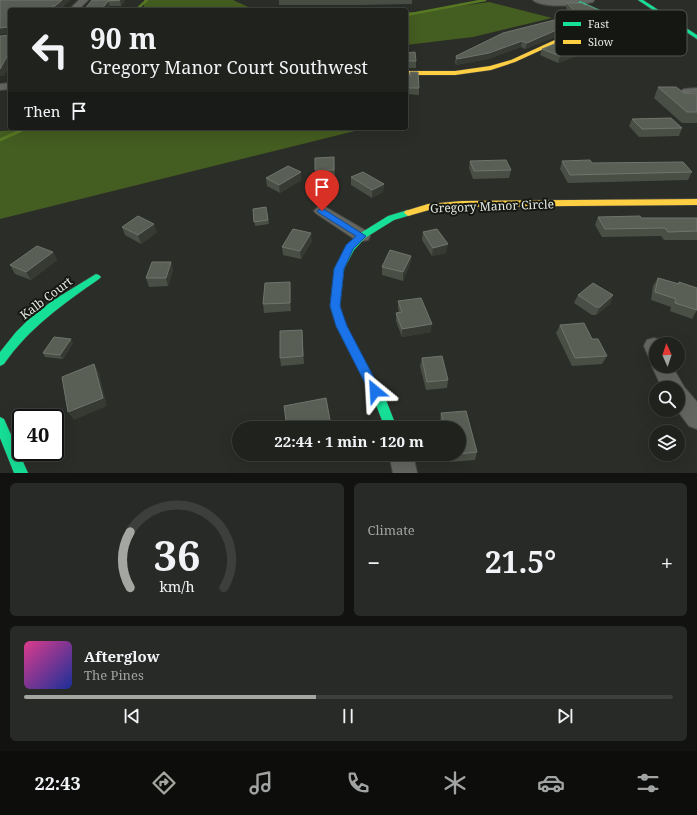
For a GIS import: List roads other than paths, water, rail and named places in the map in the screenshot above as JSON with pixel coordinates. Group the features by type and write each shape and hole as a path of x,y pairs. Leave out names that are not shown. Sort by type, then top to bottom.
{"street":[{"path":"75,8 84,0"},
{"path":"537,0 564,3 590,0"},
{"path":"640,0 655,10"},
{"path":"580,2 597,10"},
{"path":"687,31 697,37"},
{"path":"408,74 447,74 486,69 505,64 543,46 555,42"},
{"name":"Gregory Manor Circle","path":"388,421 382,404 341,326 335,306 339,269 350,248 362,236 391,218 428,207 462,204 697,202"},
{"path":"322,211 362,236"},
{"name":"Kalb Court","path":"0,361 13,341 29,323 96,277"},
{"path":"685,403 697,419"},
{"path":"0,423 21,473"},
{"path":"402,461 405,473"}],"lane":[{"path":"697,90 686,91 697,102"}],"waterway":[{"path":"138,8 147,0"},
{"path":"408,15 485,0"},
{"path":"0,140 22,130"}]}
